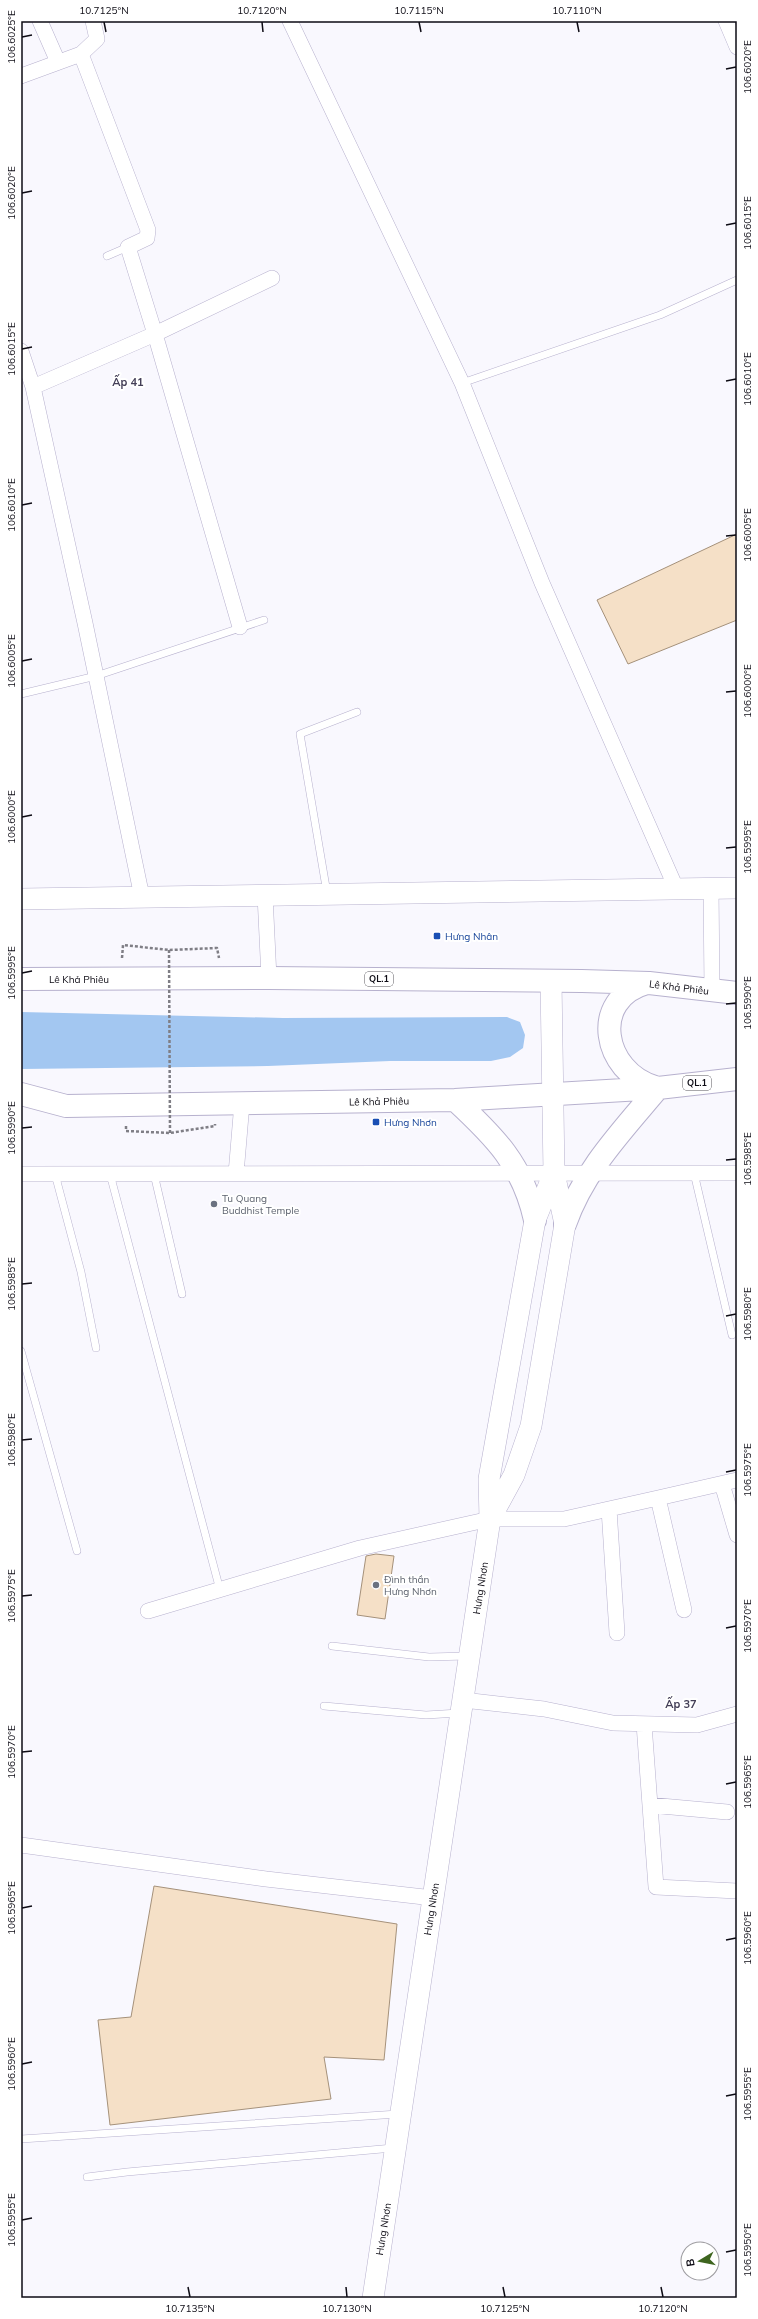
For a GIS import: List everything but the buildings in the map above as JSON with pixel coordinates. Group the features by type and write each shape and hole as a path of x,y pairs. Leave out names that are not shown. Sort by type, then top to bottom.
{"highway":[{"name":"Lê Khả Phiêu","path":"21,979 269,978 551,980 649,983 737,993"},
{"path":"565,1224 571,1206 588,1173 658,1088 634,1078 624,1069 613,1051 610,1040 611,1018 620,998 628,991 649,983"},
{"name":"Lê Khả Phiêu","path":"21,1094 66,1106 455,1100 658,1088 737,1079"},
{"path":"455,1100 492,1134 504,1149 519,1173 531,1201 535,1220"},
{"path":"21,1111 66,1106"}],"street":[{"path":"40,21 58,62"},
{"path":"21,76 80,54 97,39 92,21"},
{"path":"290,21 462,383 542,583 676,888"},
{"path":"726,21 737,47"},
{"path":"80,54 148,230 147,238 128,247 155,334 240,627"},
{"path":"33,387 155,334 272,278"},
{"path":"21,351 33,387 96,676 142,897"},
{"path":"711,888 712,990"},
{"path":"21,899 328,893 737,888"},
{"path":"265,895 269,978"},
{"name":"Hưng Nhơn","path":"490,1519 514,1475 531,1426 565,1224 554,1173 554,1094 551,980"},
{"path":"236,1174 242,1103"},
{"name":"Hưng Nhơn","path":"373,2298 490,1519 490,1479 535,1220 554,1173"},
{"path":"21,1174 737,1173"},
{"path":"148,1611 360,1548 490,1519 564,1519 737,1480"},
{"path":"722,1484 737,1535"},
{"path":"658,1498 684,1610"},
{"path":"609,1509 617,1633"},
{"path":"462,1707 544,1710 613,1723 644,1724 696,1725 737,1714"},
{"path":"644,1724 656,1887 737,1891"},
{"path":"650,1805 727,1812"},
{"path":"21,1845 266,1879 433,1898"}],"lane":[{"path":"107,256 128,247"},
{"path":"462,383 660,316 737,280"},
{"path":"21,694 96,676 264,620"},
{"path":"328,893 300,734 357,712"},
{"path":"694,1173 732,1334"},
{"path":"55,1174 81,1272 96,1348"},
{"path":"110,1174 220,1590"},
{"path":"154,1174 182,1294"},
{"path":"21,1352 77,1551"},
{"path":"332,1646 429,1657 470,1656"},
{"path":"324,1706 426,1715 462,1707"},
{"path":"21,2139 400,2114"},
{"path":"86,2177 126,2172 395,2148"}],"path":[{"path":"121,979 122,945 169,950 217,948 222,978"},
{"path":"169,950 170,1133"}],"water":[{"path":"21,1012 283,1018 507,1017 520,1022 525,1035 523,1048 510,1057 491,1061 390,1061 268,1066 21,1069"}],"place":[{"name":"Hưng Nhân","path":"437,936"},
{"name":"Hưng Nhơn","path":"376,1122"},
{"name":"Tu Quang Buddhist Temple","path":"214,1204"},
{"name":"Đình thần Hưng Nhơn","path":"376,1585"}],"district":[{"name":"Ấp 41","path":"128,382"},
{"name":"Ấp 37","path":"681,1704"}]}
